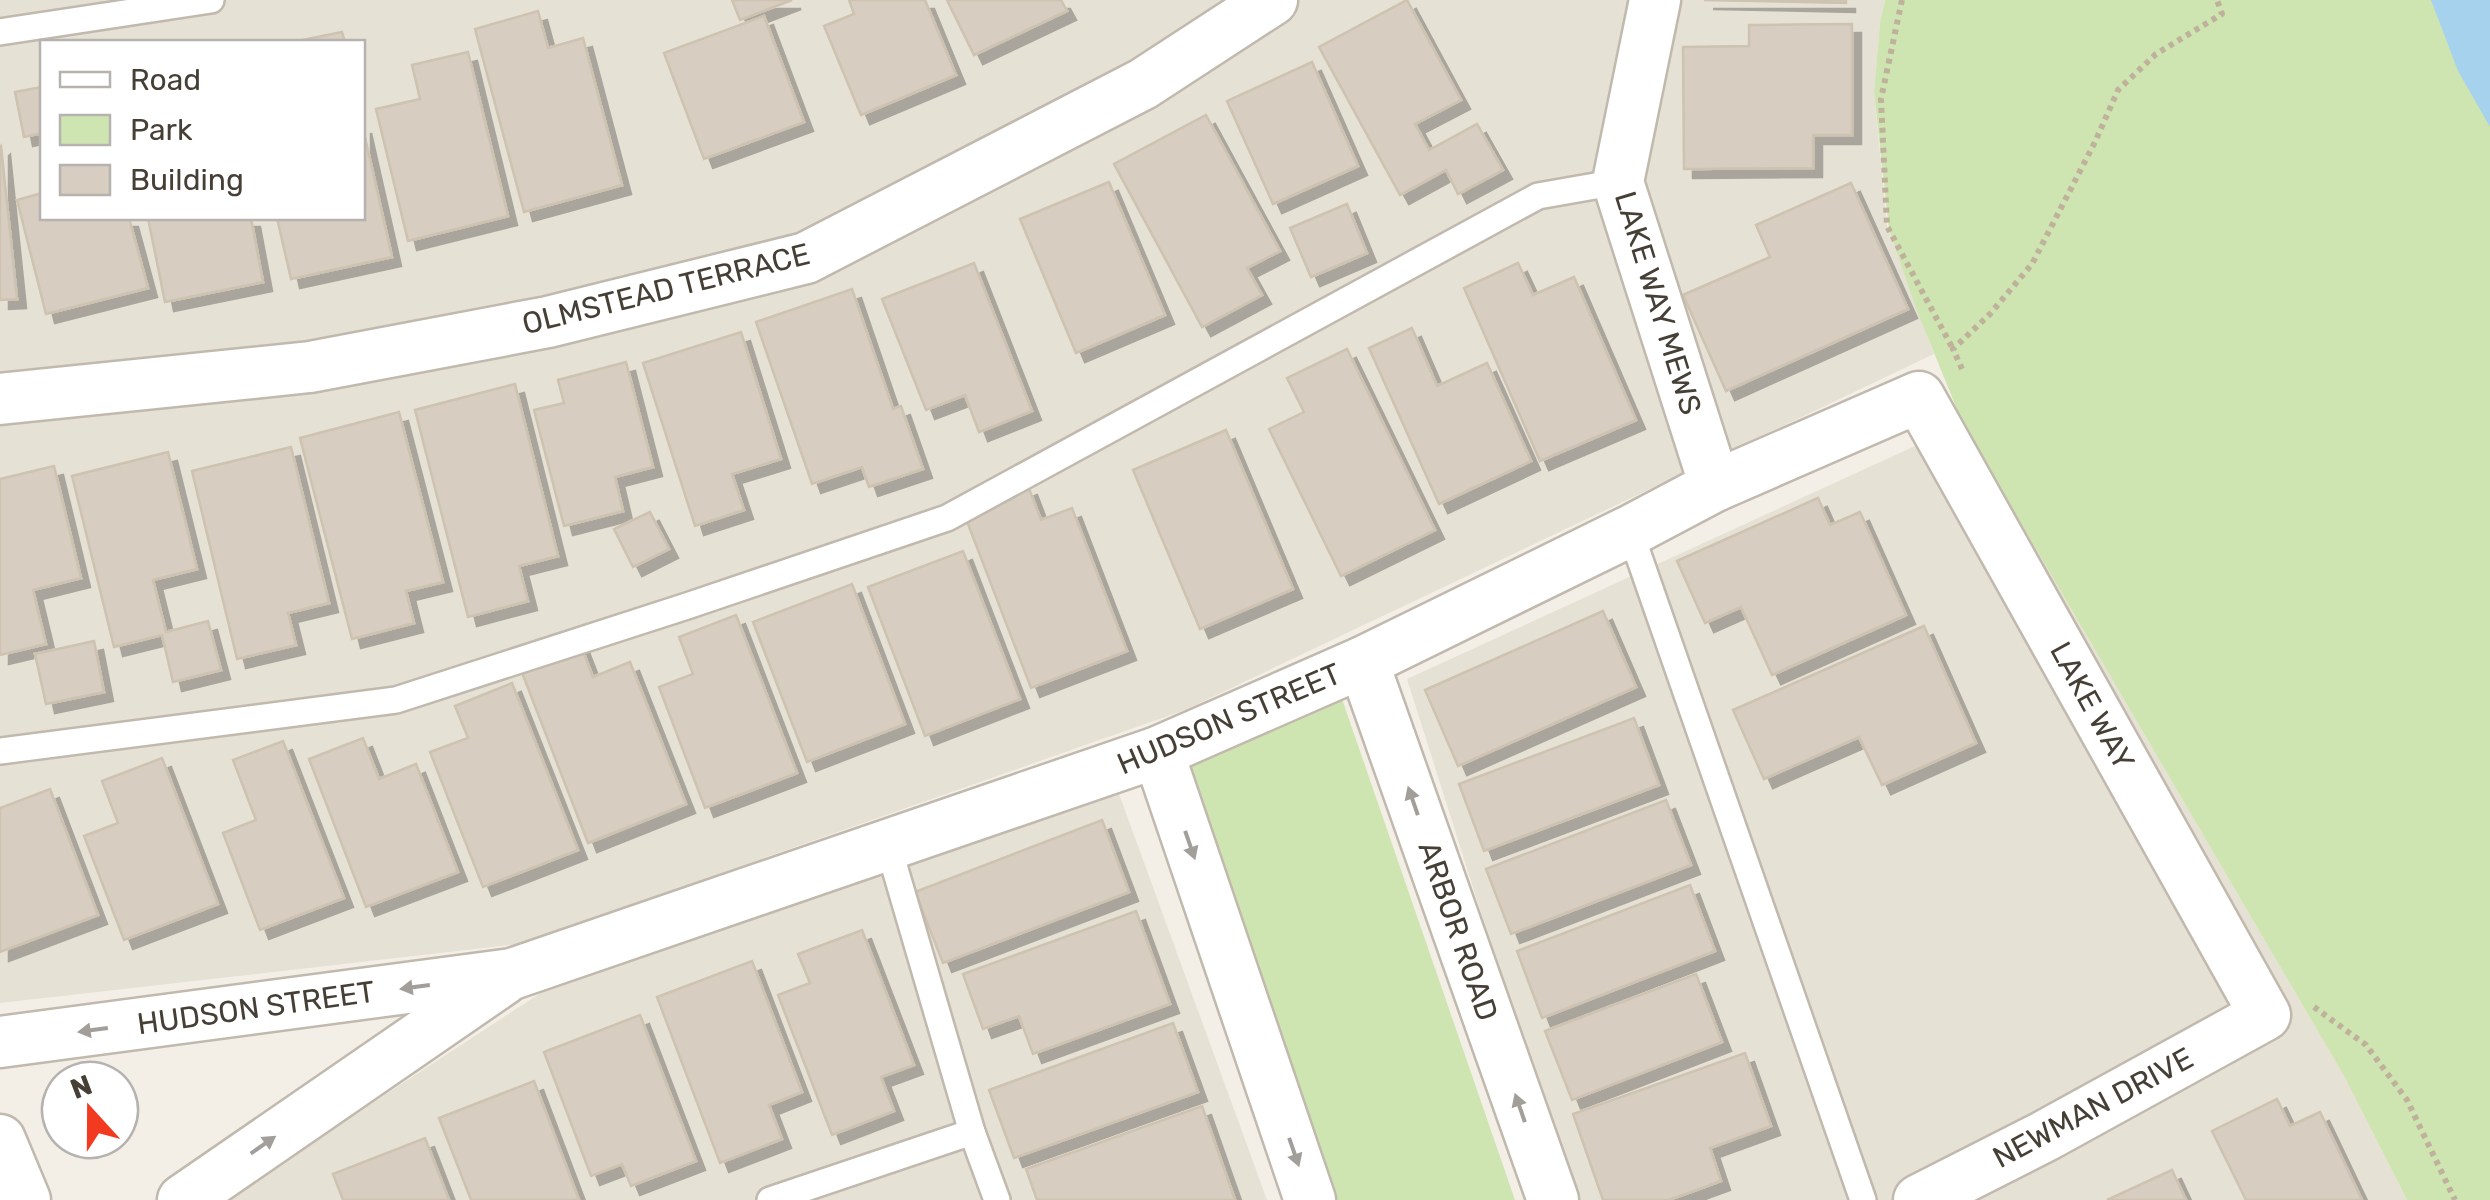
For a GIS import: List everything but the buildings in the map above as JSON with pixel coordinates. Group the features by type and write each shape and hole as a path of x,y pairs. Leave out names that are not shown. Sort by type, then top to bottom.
{"street":[{"name":"OLMSTEAD TERRACE","path":"0,399 310,367 548,322 806,258 1142,84 1272,0"},
{"name":"LAKE WAY MEWS","path":"1655,0 1618,182 1715,486"},
{"name":"HUDSON STREET","path":"0,1042 512,974 1158,752 1364,662 1715,486 1918,396"},
{"name":"LAKE WAY","path":"1918,396 2286,1008"},
{"name":"ARBOR ROAD","path":"1364,662 1553,1200"},
{"path":"1158,752 1310,1200"},
{"name":"HUDSON STREET","path":"183,1200 512,974"},
{"name":"NEWMAN DRIVE","path":"1920,1200 2286,1008"},
{"path":"0,1140 26,1200"}],"lane":[{"path":"0,32 211,0"},
{"path":"0,751 396,700 947,518 1538,196 1618,182"},
{"path":"1630,531 1863,1200"},
{"path":"888,845 972,1132 998,1200"},
{"path":"770,1200 972,1132"}],"path":[{"path":"1902,0 1881,99 1886,226 1968,384"},
{"path":"1953,350 2032,264 2118,90 2156,54 2222,14 2218,0"},
{"path":"2286,1008 2321,1014 2366,1045 2407,1100 2454,1200"}],"shaded area":[{"path":"0,0 1885,0 1874,92 1887,226 1934,354 1185,710 519,944 0,1003"},
{"path":"1963,424 2344,1076 2407,1200 1572,1200 1407,679"},
{"path":"1118,791 1267,1200 224,1200 562,979"}],"green space":[{"path":"1885,0 2490,0 2490,1200 2407,1200 2344,1076 1963,424 1889,230 1874,92"},
{"path":"1328,699 1342,699 1515,1200 1322,1200 1184,755"}],"water":[{"path":"2431,0 2490,0 2490,127 2458,71"}]}
